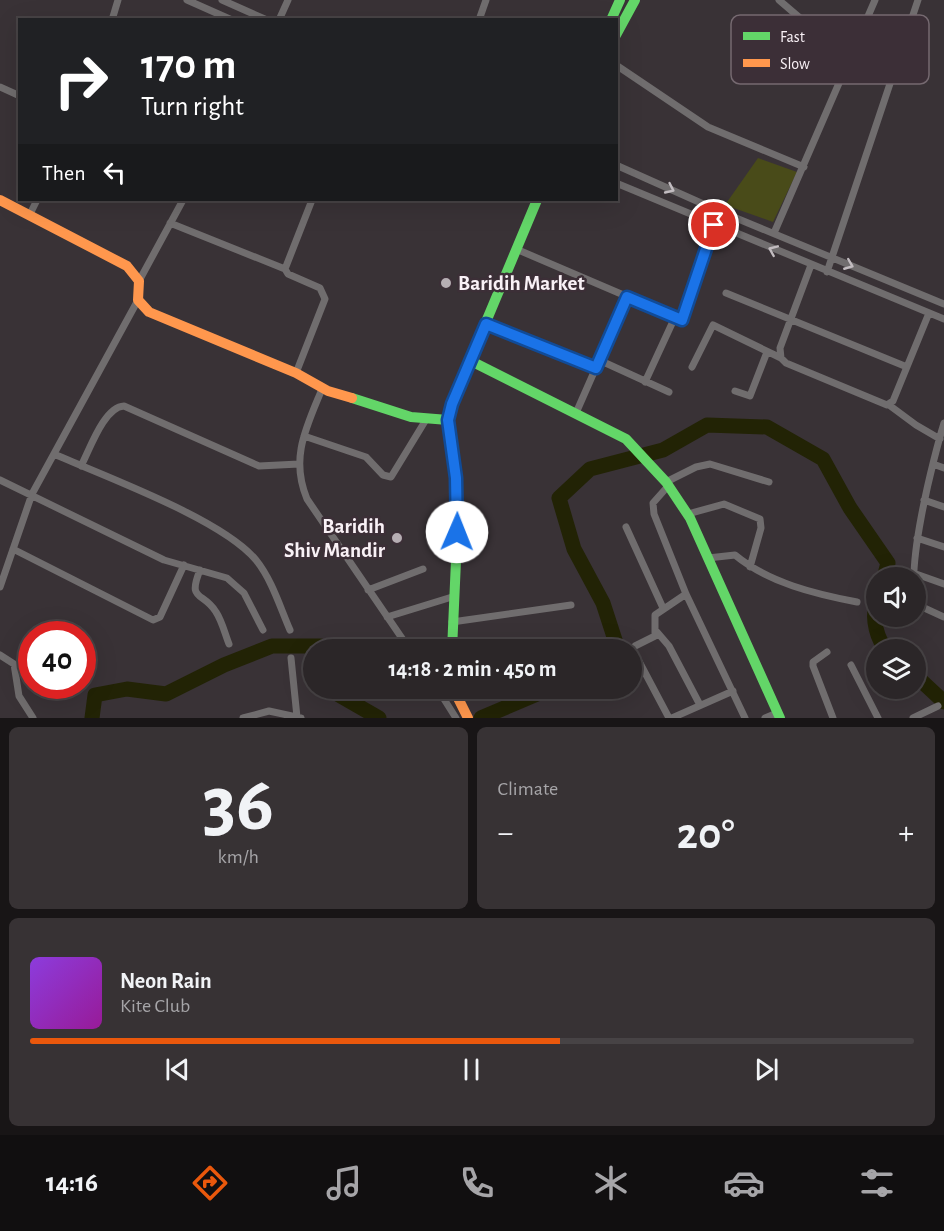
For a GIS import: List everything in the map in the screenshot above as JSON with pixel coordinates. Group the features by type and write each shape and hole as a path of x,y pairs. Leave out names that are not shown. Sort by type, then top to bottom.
{"street":[{"path":"113,18 118,0"},
{"path":"186,0 227,18"},
{"path":"222,0 262,18"},
{"path":"280,18 288,0"},
{"path":"480,18 486,0"},
{"path":"611,18 620,0"},
{"path":"618,32 635,0"},
{"path":"779,0 796,15"},
{"path":"869,15 875,0"},
{"path":"913,15 918,0"},
{"path":"618,66 708,127 804,167"},
{"path":"774,233 839,84"},
{"path":"827,272 890,84"},
{"path":"0,87 18,95"},
{"path":"618,166 718,211 944,304"},
{"path":"618,184 944,319"},
{"path":"0,200 127,266 139,281"},
{"path":"30,214 36,201"},
{"path":"0,587 32,494 138,300 139,281 182,201"},
{"path":"285,269 312,201"},
{"path":"452,639 452,597 458,516 456,469 448,420 452,404 537,201"},
{"path":"170,223 285,269 288,274 320,288 325,298 296,373"},
{"path":"516,249 682,320 714,225"},
{"path":"781,358 780,348 811,265"},
{"path":"726,293 907,367"},
{"path":"576,413 627,297"},
{"path":"138,300 141,306 149,312 296,373 322,389 372,407 448,420"},
{"path":"890,405 929,313"},
{"path":"645,382 675,317"},
{"path":"486,324 596,368"},
{"path":"692,367 713,326 781,358 786,363 890,405 939,439"},
{"path":"735,391 750,396 767,352"},
{"path":"599,360 669,392"},
{"path":"471,361 626,439 668,483 688,514 779,715 765,718"},
{"path":"322,389 304,436 299,464 301,483 307,499 402,639"},
{"path":"81,466 108,413 117,406 124,406 260,466 299,464"},
{"path":"304,436 366,457 383,475 391,477 427,418"},
{"path":"916,567 917,538 924,500 944,423"},
{"path":"54,454 181,511 247,551 264,571 290,630"},
{"path":"933,464 944,468"},
{"path":"745,718 686,594 653,507 655,500 668,483 696,467 710,465 769,482"},
{"path":"0,480 134,546 227,578 244,593 263,630"},
{"path":"924,500 944,507"},
{"path":"688,514 724,504 760,519 761,528 750,567"},
{"path":"626,527 663,608"},
{"path":"917,538 944,548"},
{"path":"13,549 153,620 160,617 184,565"},
{"path":"708,558 731,554 750,567 812,591 857,602"},
{"path":"369,590 423,569"},
{"path":"200,570 194,589 216,612 229,644"},
{"path":"926,578 944,584"},
{"path":"686,594 663,608 653,619 657,632 669,646 700,705"},
{"path":"387,617 452,597"},
{"path":"452,622 572,605"},
{"path":"926,607 944,617"},
{"path":"657,632 655,636 635,646 633,650 670,718 733,691"},
{"path":"827,652 813,662 813,666 832,718"},
{"path":"0,655 11,660 16,667 19,696 33,718"},
{"path":"243,718 269,711 299,717 291,658"},
{"path":"851,665 878,718"},
{"path":"447,699 460,714"},
{"path":"456,699 460,714"},
{"path":"913,718 938,706"}],"shaded area":[{"path":"758,158 797,172 773,222 725,205"}],"waterway":[{"path":"615,639 603,603 574,549 559,498 590,469 663,450 707,425 767,427 823,459 850,508 888,563 887,567"},
{"path":"876,627 879,639"},
{"path":"92,718 95,695 127,689 166,694 224,665 272,646 303,646"},
{"path":"926,685 944,702"},
{"path":"346,699 379,718"},
{"path":"481,718 525,699"}],"traffic: fast":[{"path":"612,18 620,0"},
{"path":"618,31 635,0"},
{"path":"452,639 458,516 455,460 448,420 452,403 537,201"},
{"path":"471,361 626,439 666,482 690,518 780,718"},
{"path":"352,398 411,417 448,420"}],"traffic: slow":[{"path":"0,200 127,266 139,281 138,300 149,312 296,373 328,391 352,398"},
{"path":"458,699 468,718"}],"place":[{"name":"Baridih Market","path":"446,283"},
{"name":"Baridih Shiv Mandir","path":"397,538"}],"route":[{"path":"457,532 455,460 448,420 452,404 486,324 596,368 627,297 682,320 714,225"}]}
